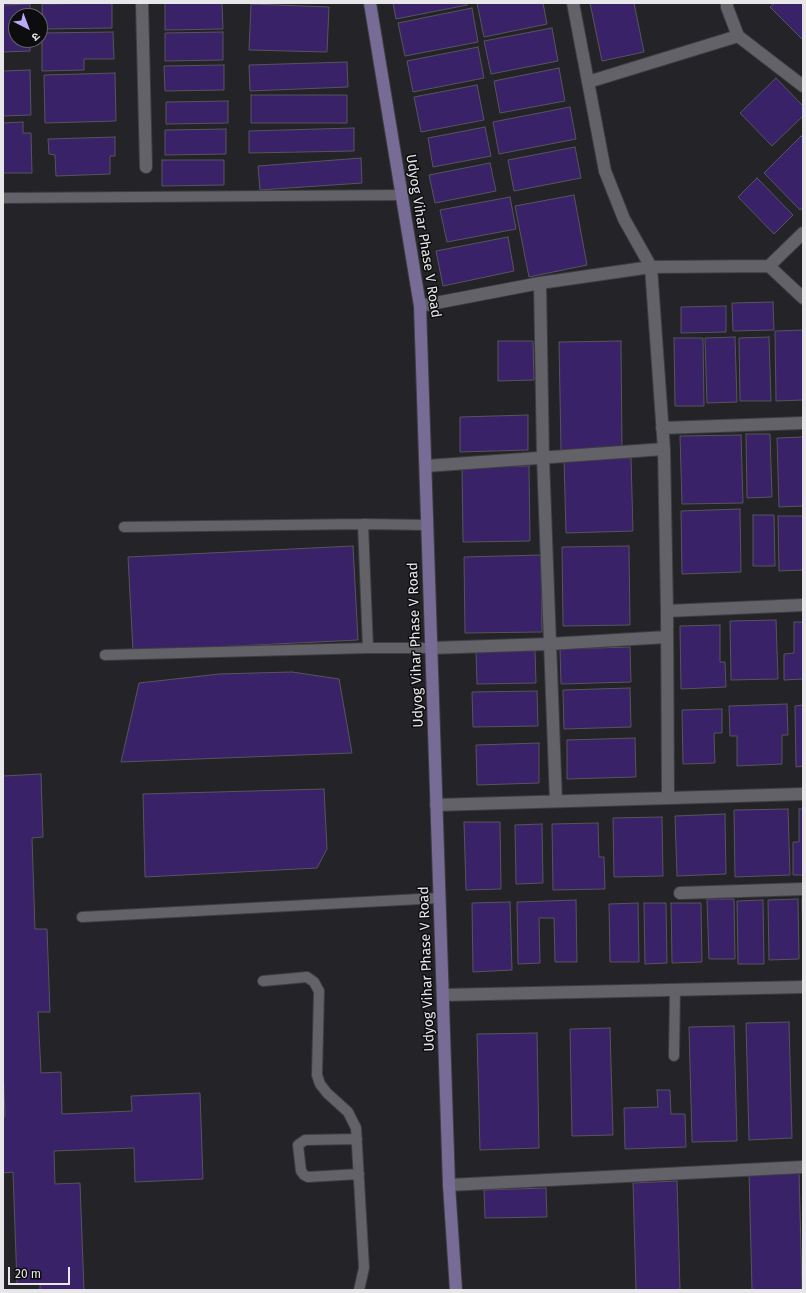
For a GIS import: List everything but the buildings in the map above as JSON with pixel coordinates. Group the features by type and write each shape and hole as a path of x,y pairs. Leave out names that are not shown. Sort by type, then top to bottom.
{"street":[{"path":"142,3 146,167"},
{"name":"Udyog Vihar Phase V Road","path":"370,3 420,306 449,1185 456,1290"},
{"path":"573,3 605,171 624,219 651,267 664,449 668,798"},
{"path":"727,3 727,7 738,36 803,86"},
{"path":"588,82 738,36"},
{"path":"769,266 803,232"},
{"path":"420,306 540,283 651,267 769,266 803,298"},
{"path":"540,283 543,458 556,801"},
{"path":"662,428 803,422"},
{"path":"426,466 664,449"},
{"path":"667,611 803,605"},
{"path":"431,648 549,644 667,637"},
{"path":"436,805 803,794"},
{"path":"680,893 803,889"},
{"path":"443,995 803,987"},
{"path":"449,1185 803,1167"}],"lane":[{"path":"3,198 402,195"},
{"path":"124,527 363,524 427,525"},
{"path":"363,524 368,648"},
{"path":"105,655 368,648 431,648"},
{"path":"82,917 439,898"},
{"path":"263,980 307,977 314,982 319,991 317,1075 320,1084 327,1093 348,1112 356,1128 364,1268 359,1290"},
{"path":"674,1056 675,990"},
{"path":"357,1139 305,1140 298,1145 301,1171 308,1177 359,1174"}]}
